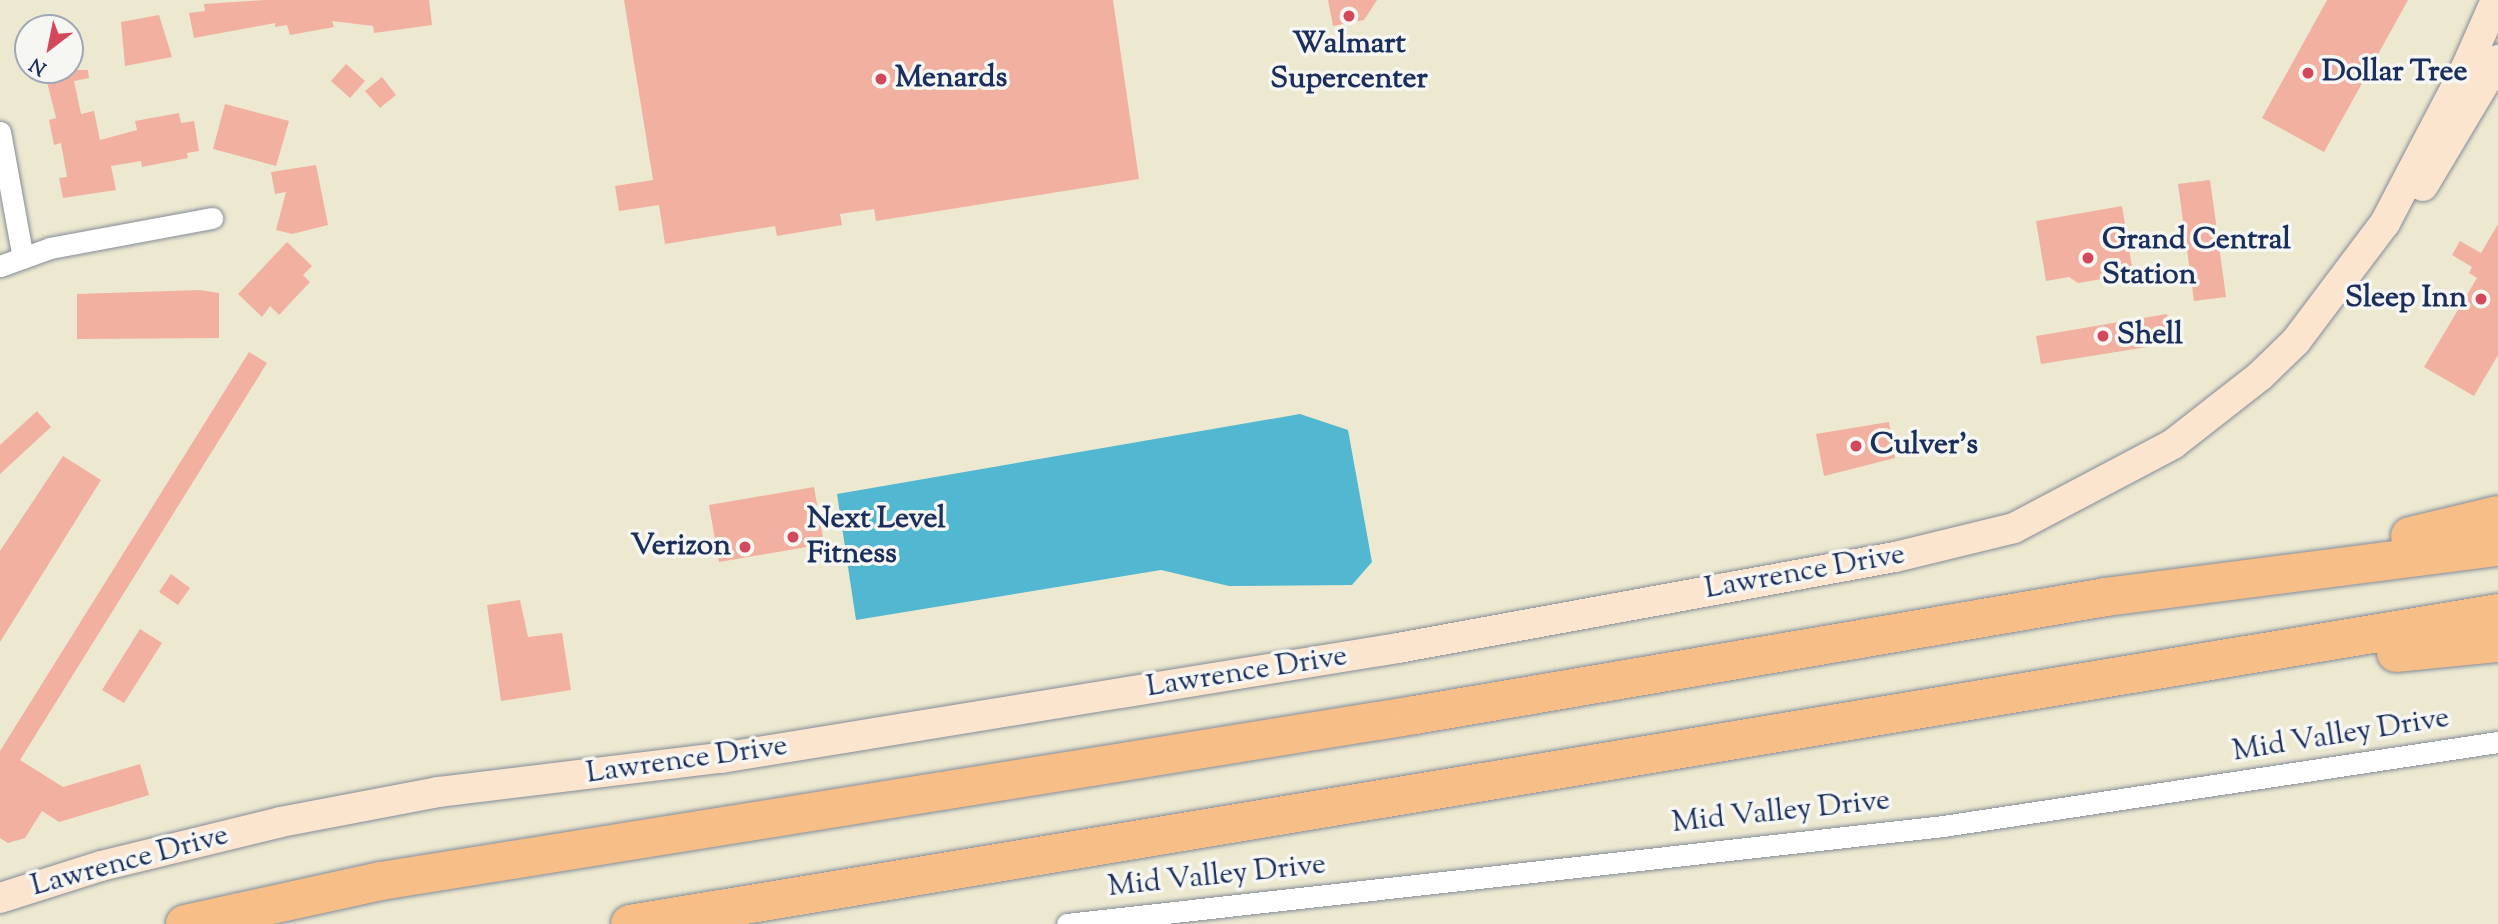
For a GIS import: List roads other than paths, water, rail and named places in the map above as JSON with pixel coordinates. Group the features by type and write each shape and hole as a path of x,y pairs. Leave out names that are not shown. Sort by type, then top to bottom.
{"highway":[{"path":"185,924 381,881 1415,715 2106,597 2498,515"},
{"path":"2106,597 2498,547"},
{"path":"630,924 1891,716 2045,686 2498,613"},
{"path":"2045,686 2498,643"}],"main road":[{"name":"Lawrence Drive","path":"0,898 101,866 281,822 438,792 721,758 1371,653 1980,539 2014,528 2119,476 2213,415 2296,341 2358,264 2385,223 2465,70 2496,0"},
{"name":"Lawrence Drive","path":"2385,223 2416,196 2458,135 2498,60"}],"street":[{"path":"0,132 23,258"},
{"path":"0,266 50,248 212,219"},
{"name":"Mid Valley Drive","path":"1067,924 1944,825 2498,742"}],"water":[{"path":"1300,414 1348,430 1372,562 1352,585 1229,586 1161,570 856,620 837,494"}],"place":[{"name":"Walmart Supercenter","path":"1349,16"},
{"name":"Dollar Tree","path":"2308,73"},
{"name":"Menards","path":"881,79"},
{"name":"Grand Central Station","path":"2088,258"},
{"name":"Sleep Inn","path":"2481,299"},
{"name":"Shell","path":"2103,336"},
{"name":"Culver's","path":"1856,446"},
{"name":"Next Level Fitness","path":"793,537"},
{"name":"Verizon","path":"745,547"}]}
